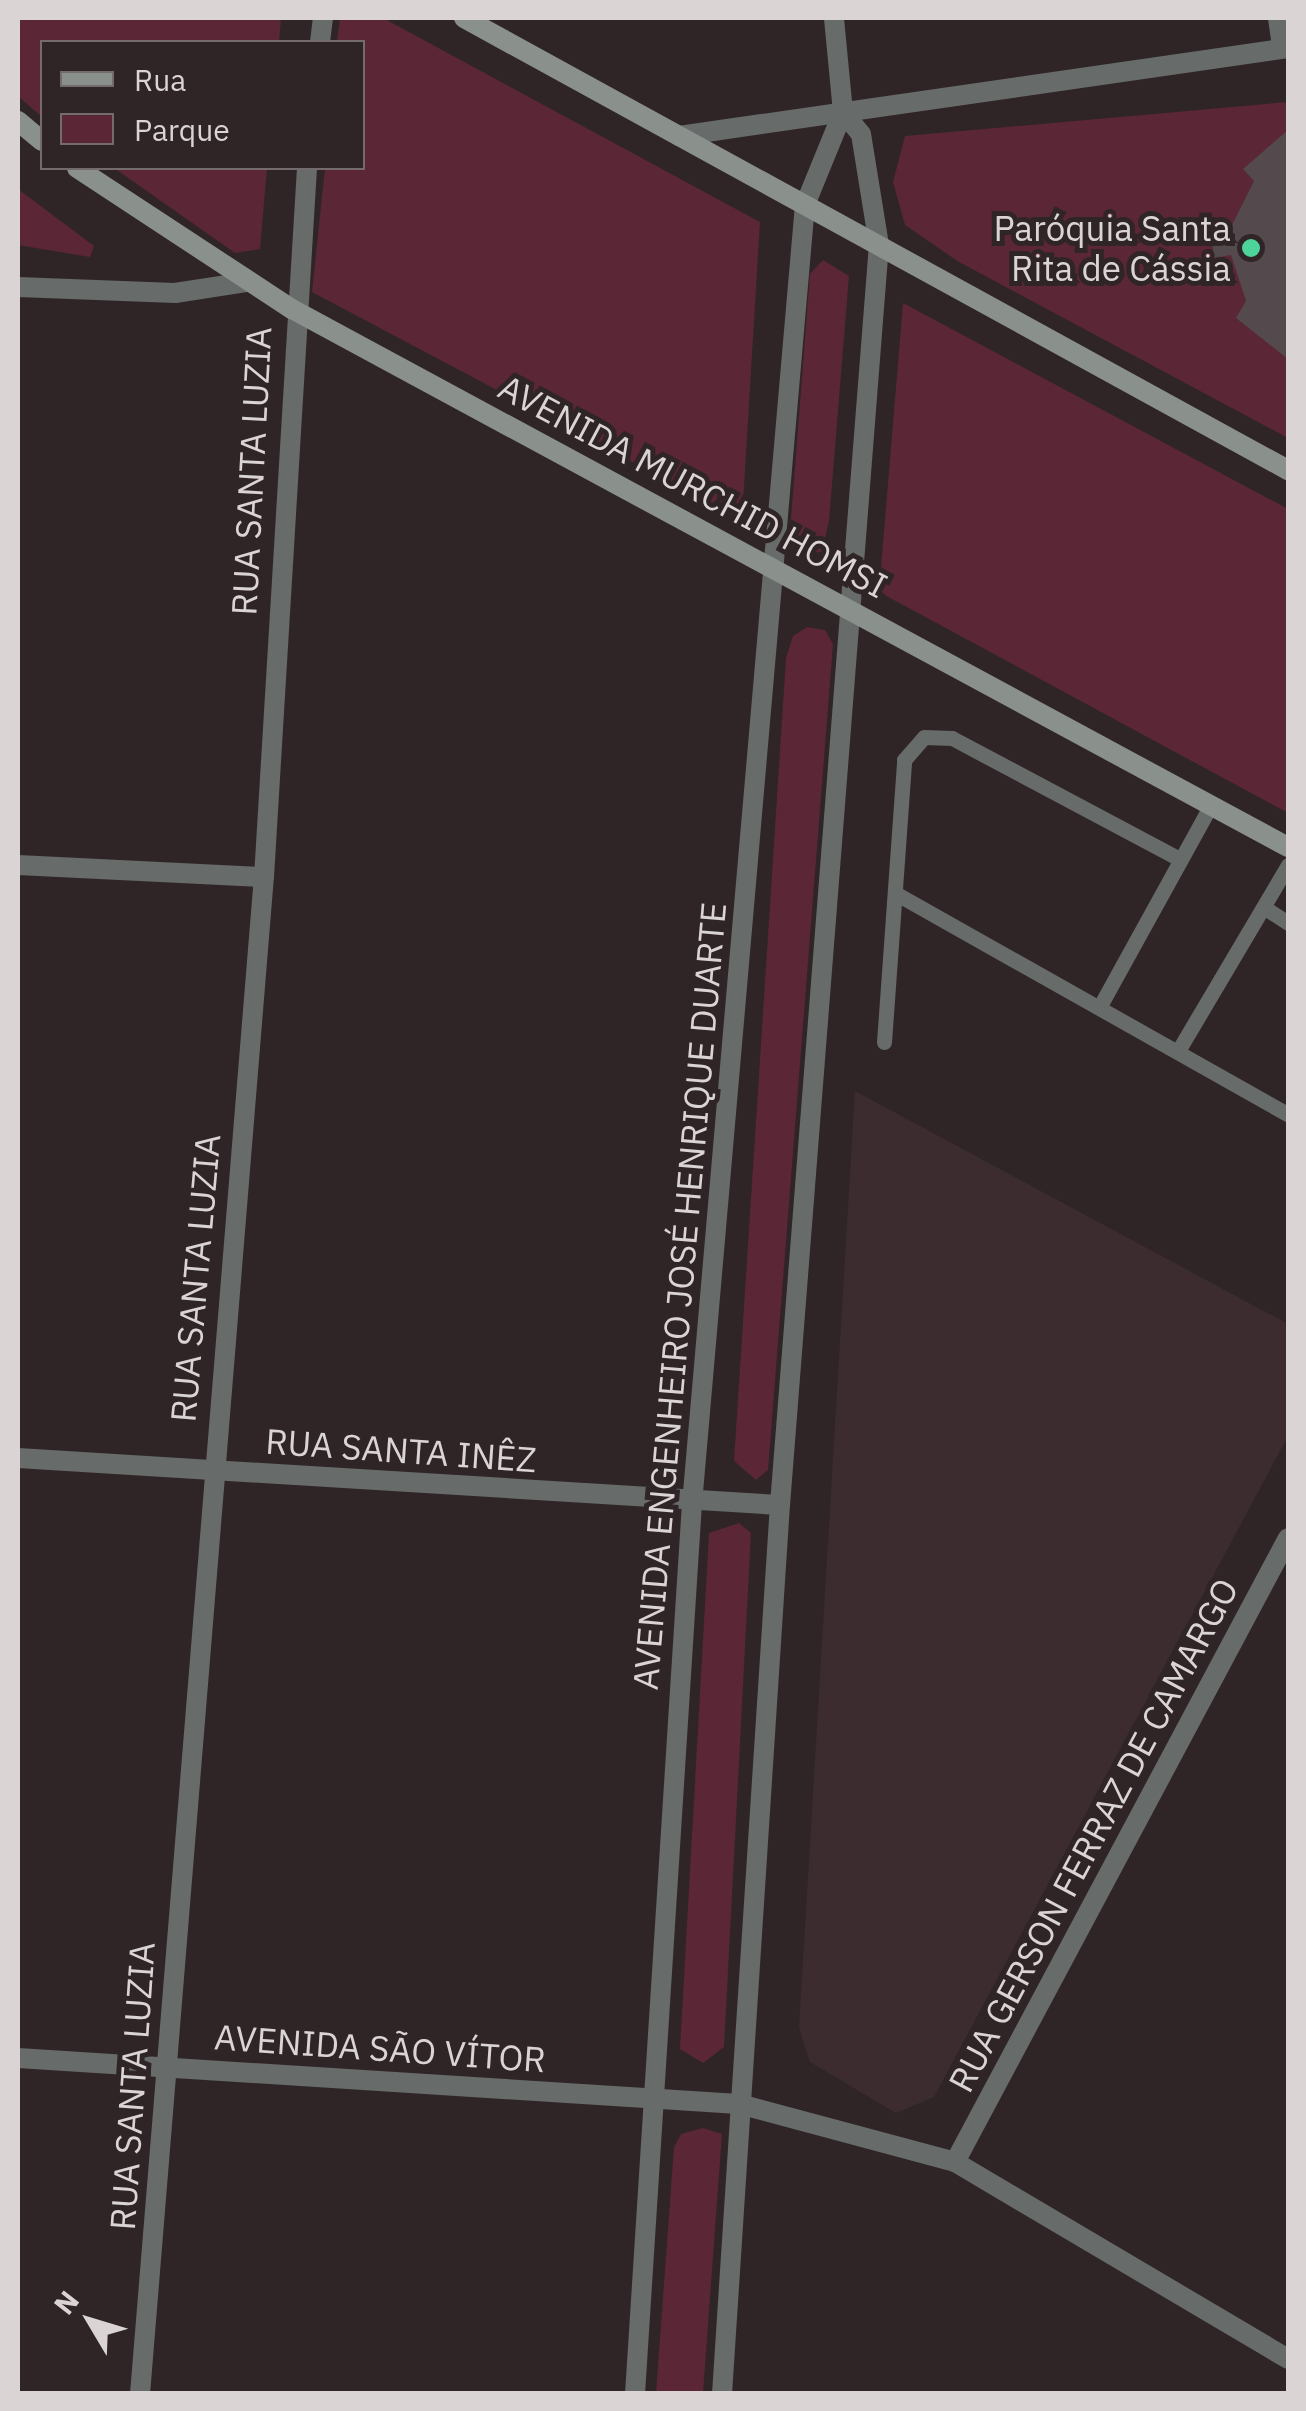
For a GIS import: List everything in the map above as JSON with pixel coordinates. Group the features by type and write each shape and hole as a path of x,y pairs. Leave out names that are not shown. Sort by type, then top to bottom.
{"main road":[{"path":"464,18 1288,470"},
{"path":"18,122 40,139"},
{"name":"AVENIDA MURCHID HOMSI","path":"80,170 292,309 848,604 1288,847"}],"street":[{"path":"722,2394 780,1505 879,245 861,134 843,112 834,18"},
{"path":"679,136 1285,48 1278,18"},
{"name":"AVENIDA ENGENHEIRO JOSÉ HENRIQUE DUARTE","path":"635,2394 692,1504 772,566 805,205 843,112"},
{"name":"RUA SANTA LUZIA","path":"140,2394 210,1469 264,877 292,309 307,170"},
{"path":"18,287 175,294 247,282"},
{"path":"18,865 264,877"},
{"name":"RUA SANTA INÊZ","path":"18,1458 692,1504 780,1505"},
{"name":"RUA GERSON FERRAZ DE CAMARGO","path":"955,2162 1288,1538"},
{"name":"AVENIDA SÃO VÍTOR","path":"18,2058 739,2104 955,2162 1288,2360"}],"lane":[{"path":"884,1042 904,760 924,737 952,738 1180,860"},
{"path":"1100,1006 1212,804"},
{"path":"1178,1051 1288,865"},
{"path":"896,894 1288,1114"},
{"path":"1265,908 1288,923"}],"shaded area":[{"path":"855,1091 1288,1324 1288,1436 934,2097 896,2113 810,2062 799,2028"}],"green space":[{"path":"18,18 281,18 279,40 40,40 40,115 18,96"},
{"path":"340,18 383,18 760,222 742,520 312,292 325,170 365,170 365,40 337,40"},
{"path":"1288,102 1288,438 959,262 905,225 893,182 905,136"},
{"path":"117,170 267,170 260,249 235,253"},
{"path":"18,189 94,246 90,257 18,245"},
{"path":"823,260 849,276 829,521 822,552 808,553 790,532 810,274"},
{"path":"903,303 1288,509 1288,813 879,592"},
{"path":"807,627 825,630 833,644 768,1470 756,1480 734,1461 786,658 793,636"},
{"path":"739,1523 751,1533 724,2047 703,2063 680,2049 709,1533"},
{"path":"703,2128 722,2134 703,2393 656,2393 674,2147 681,2134"}],"building":[{"name":"Paróquia Santa Rita de Cássia","path":"1288,130 1288,359 1236,318 1246,301 1231,255 1214,258 1212,240 1216,223 1230,229 1254,181 1243,169"}],"place":[{"name":"Paróquia Santa Rita de Cássia","path":"1251,248"}]}
